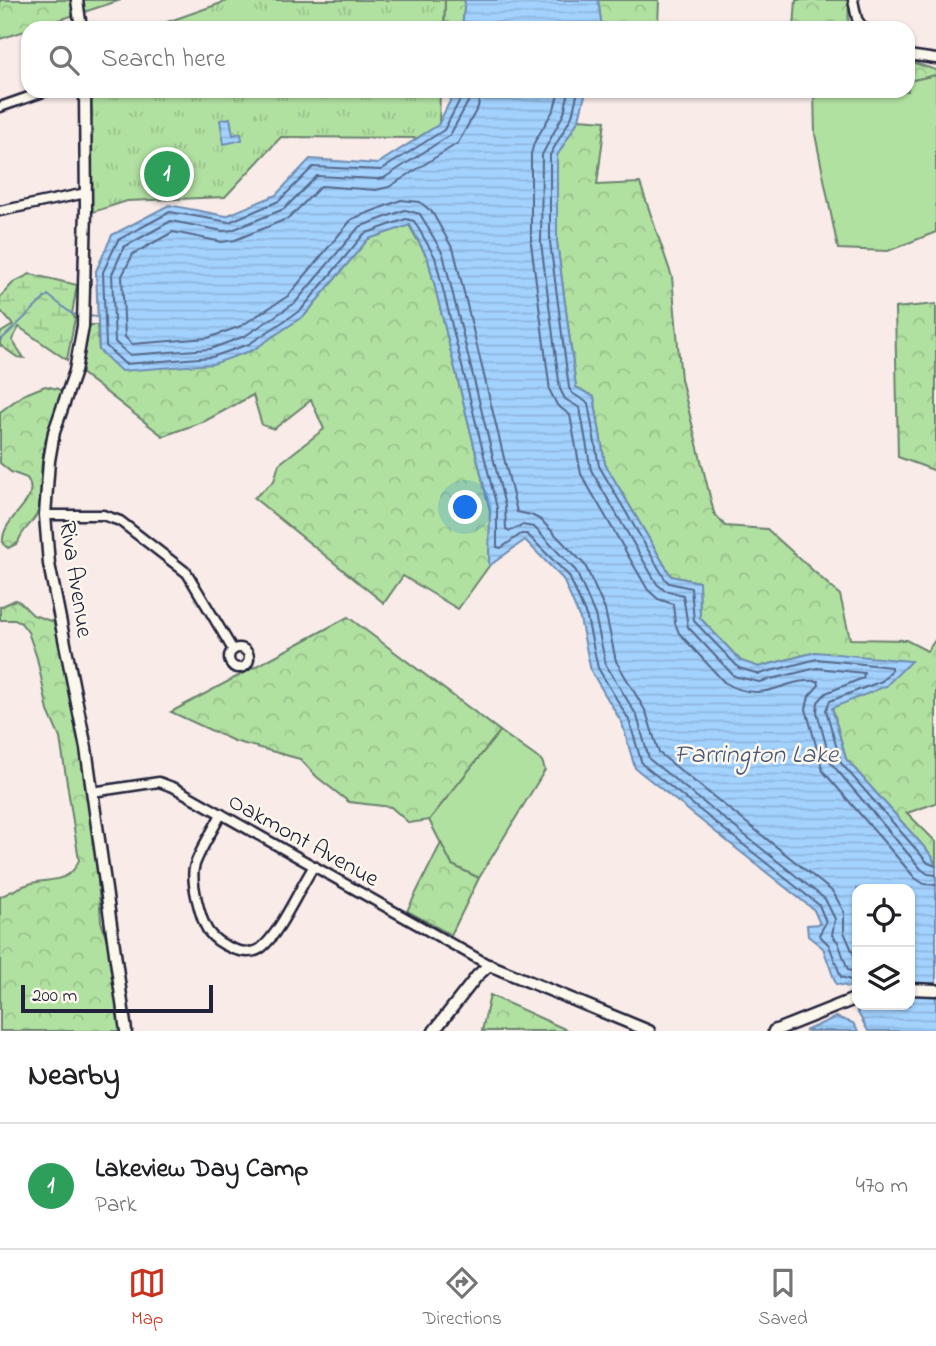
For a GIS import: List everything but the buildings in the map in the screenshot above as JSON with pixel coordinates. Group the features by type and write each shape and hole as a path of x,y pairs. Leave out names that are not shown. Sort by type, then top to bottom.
{"street":[{"path":"77,0 80,21"},
{"path":"853,0 858,21"},
{"path":"915,56 936,59"},
{"path":"0,107 26,98"},
{"name":"Riva Avenue","path":"85,98 84,315 75,371 52,442 45,515 49,564 75,688 126,1031"},
{"path":"0,211 86,193"},
{"path":"45,515 103,515 120,521 187,573 233,650"},
{"name":"Oakmont Avenue","path":"92,792 159,782 175,788 489,965"},
{"path":"221,814 194,867 197,902 209,932 229,946 249,953 260,949 273,935 314,866"},
{"path":"434,1031 477,976 489,965 649,1031"},
{"path":"915,989 936,990"},
{"path":"774,1031 852,1000"}],"green space":[{"path":"0,0 121,0 56,21 21,21 21,32 0,39"},
{"path":"230,0 445,0 444,21 170,21"},
{"path":"445,0 465,0 463,21 444,21"},
{"path":"598,0 659,0 658,21 601,21"},
{"path":"796,0 849,0 848,21 794,21"},
{"path":"915,63 936,70 936,75 915,80"},
{"path":"936,75 936,232 888,251 838,249 815,134 814,98 915,98 915,80"},
{"path":"85,98 440,98 439,125 417,138 281,137 225,197 127,201 90,213"},
{"path":"579,119 605,121 597,185 640,183 672,277 681,379 714,513 725,526 767,529 840,595 850,639 906,640 927,651 936,639 936,803 907,813 936,842 936,867 932,856 846,759 832,707 886,686 816,652 758,667 741,661 700,618 699,582 671,576 605,464 594,397 576,387 557,242 557,155"},
{"path":"409,225 428,259 490,510 489,566 458,609 403,576 384,603 254,498 274,481 279,464 324,429 311,400 274,429 262,425 253,395 205,421 163,436 80,372 90,325 97,325 99,350 305,315 368,239"},
{"path":"30,274 77,285 72,314 75,318 67,360 19,327 12,340 24,358 17,357 0,345 0,333 13,325 0,310 0,297 14,282"},
{"path":"936,304 936,471 898,457 895,308"},
{"path":"45,386 63,393 43,453 40,505 18,543 8,548 3,544 4,534 26,502 30,487 27,478 11,472 0,463 0,412 23,395"},
{"path":"15,600 33,615 54,622 61,638 94,826 101,921 110,951 121,1031 0,1031 0,897 26,885 63,877 75,868 79,860 60,738 48,711 37,658 28,632 21,623 15,620 0,620 0,607"},
{"path":"348,617 500,731 429,820 409,823 391,807 349,802 317,777 300,759 234,741 171,712"},
{"path":"500,731 542,761 545,770 479,878 452,865 429,820"},
{"path":"441,843 452,865 479,878 451,935 407,911"},
{"path":"490,995 569,1031 482,1031"}],"water":[{"path":"465,0 598,0 601,21 463,21"},
{"name":"Farrington Lake","path":"452,98 584,98 579,119 557,156 557,242 576,387 594,397 605,464 671,576 699,582 700,618 741,661 759,667 816,652 911,661 886,686 832,708 846,759 932,856 936,867 936,1031 868,1031 857,1011 915,1010 915,884 852,884 852,988 836,984 823,948 808,936 807,925 820,924 814,910 635,768 622,723 591,671 580,619 563,579 525,540 489,566 490,510 428,259 410,225 368,239 305,315 253,350 213,364 121,371 99,350 96,271 112,235 169,205 226,216 276,195 310,159 377,164 438,125"},
{"path":"230,118 233,135 241,133 242,140 224,144 220,120"},
{"path":"836,1017 853,1023 858,1031 805,1031"}],"waterway":[{"path":"0,341 48,295 72,314 79,315"},
{"path":"88,316 98,317"}],"place":[{"name":"Lakeview Day Camp","path":"167,174"}]}
